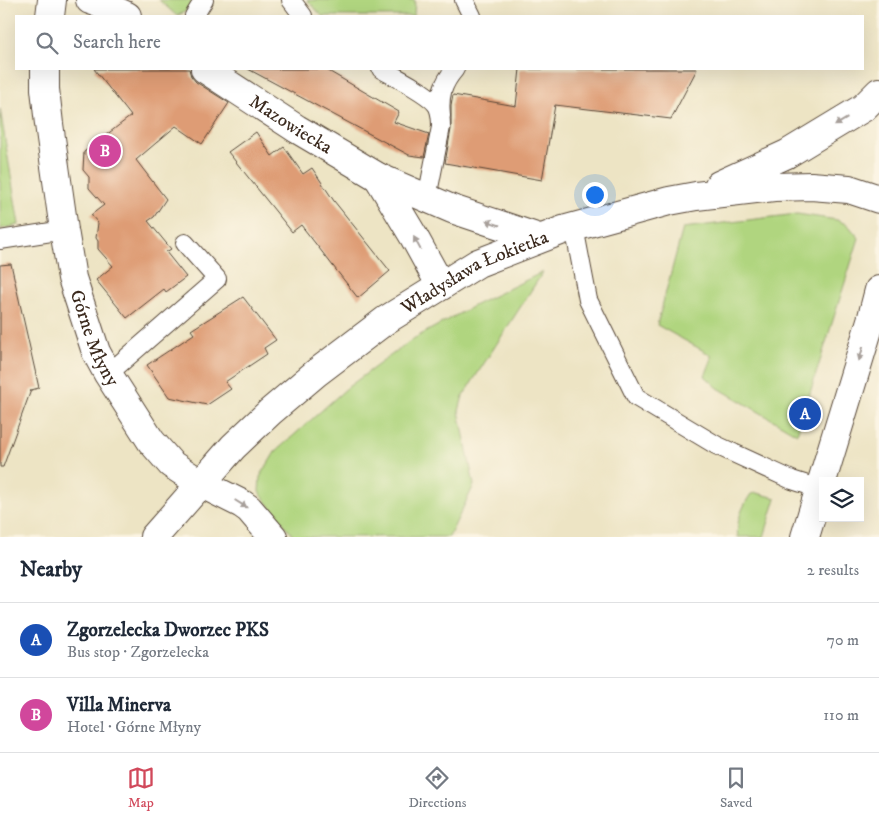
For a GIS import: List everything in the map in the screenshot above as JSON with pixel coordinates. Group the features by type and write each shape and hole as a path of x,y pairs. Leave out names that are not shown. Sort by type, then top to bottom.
{"street":[{"path":"50,15 52,0"},
{"path":"90,0 125,15"},
{"name":"Górne Młyny","path":"45,70 49,124 72,278 96,352 151,441 171,464 200,483 242,504 273,537"},
{"name":"Mazowiecka","path":"207,70 297,129 378,177 461,212 539,238"},
{"path":"696,196 787,154 863,108 879,92"},
{"name":"Mazowiecka","path":"378,177 441,286"},
{"name":"Władysława Łokietka","path":"154,537 200,483 247,434 316,373 386,320 478,263 539,238 574,227 669,201 696,196 774,187 811,186 849,189 879,199"},
{"path":"824,477 879,290"},
{"path":"805,537 819,492"}],"lane":[{"path":"195,15 204,0"},
{"path":"291,0 302,15"},
{"path":"464,0 472,15"},
{"path":"383,70 430,98 437,105 441,116"},
{"path":"427,198 439,138 442,87 454,70"},
{"path":"574,227 588,300 636,398 716,446 792,480 819,489"},
{"path":"0,240 64,230"},
{"path":"108,374 217,279 185,243"}],"green space":[{"path":"159,0 193,0 186,11 176,15"},
{"path":"307,0 415,0 414,15 321,15"},
{"path":"0,109 19,225 0,229"},
{"path":"797,214 837,220 848,225 859,238 797,434 718,388 705,376 711,361 711,355 657,325 683,228"},
{"path":"543,272 463,396 459,411 474,485 449,537 294,537 259,492 260,477 275,452 348,387 413,339 475,305"},
{"path":"757,493 776,498 764,537 738,537 739,520 745,503 751,494"}],"building":[{"path":"95,70 189,70 196,82 229,103 202,144 176,126 136,160 166,199 154,217 148,221 171,249 166,252 186,277 166,292 164,289 127,318 96,280 113,266 98,249 96,238 98,223 91,215 104,205 89,188 89,177 83,170 84,152 131,116"},
{"path":"250,70 327,70 399,112 394,122 429,134 424,157 409,155"},
{"path":"520,70 696,70 671,119 555,105 542,180 445,163 451,129 453,95 516,106"},
{"path":"256,132 272,156 284,147 303,174 312,168 334,201 390,271 358,298 301,225 292,232 228,152"},
{"path":"11,264 39,388 31,390 3,467 0,467 0,265"},
{"path":"243,297 276,340 264,348 267,354 225,382 231,389 207,405 169,397 147,365 194,334 191,330"}],"place":[{"name":"Villa Minerva","path":"105,151"},
{"name":"Zgorzelecka Dworzec PKS","path":"805,414"}]}
